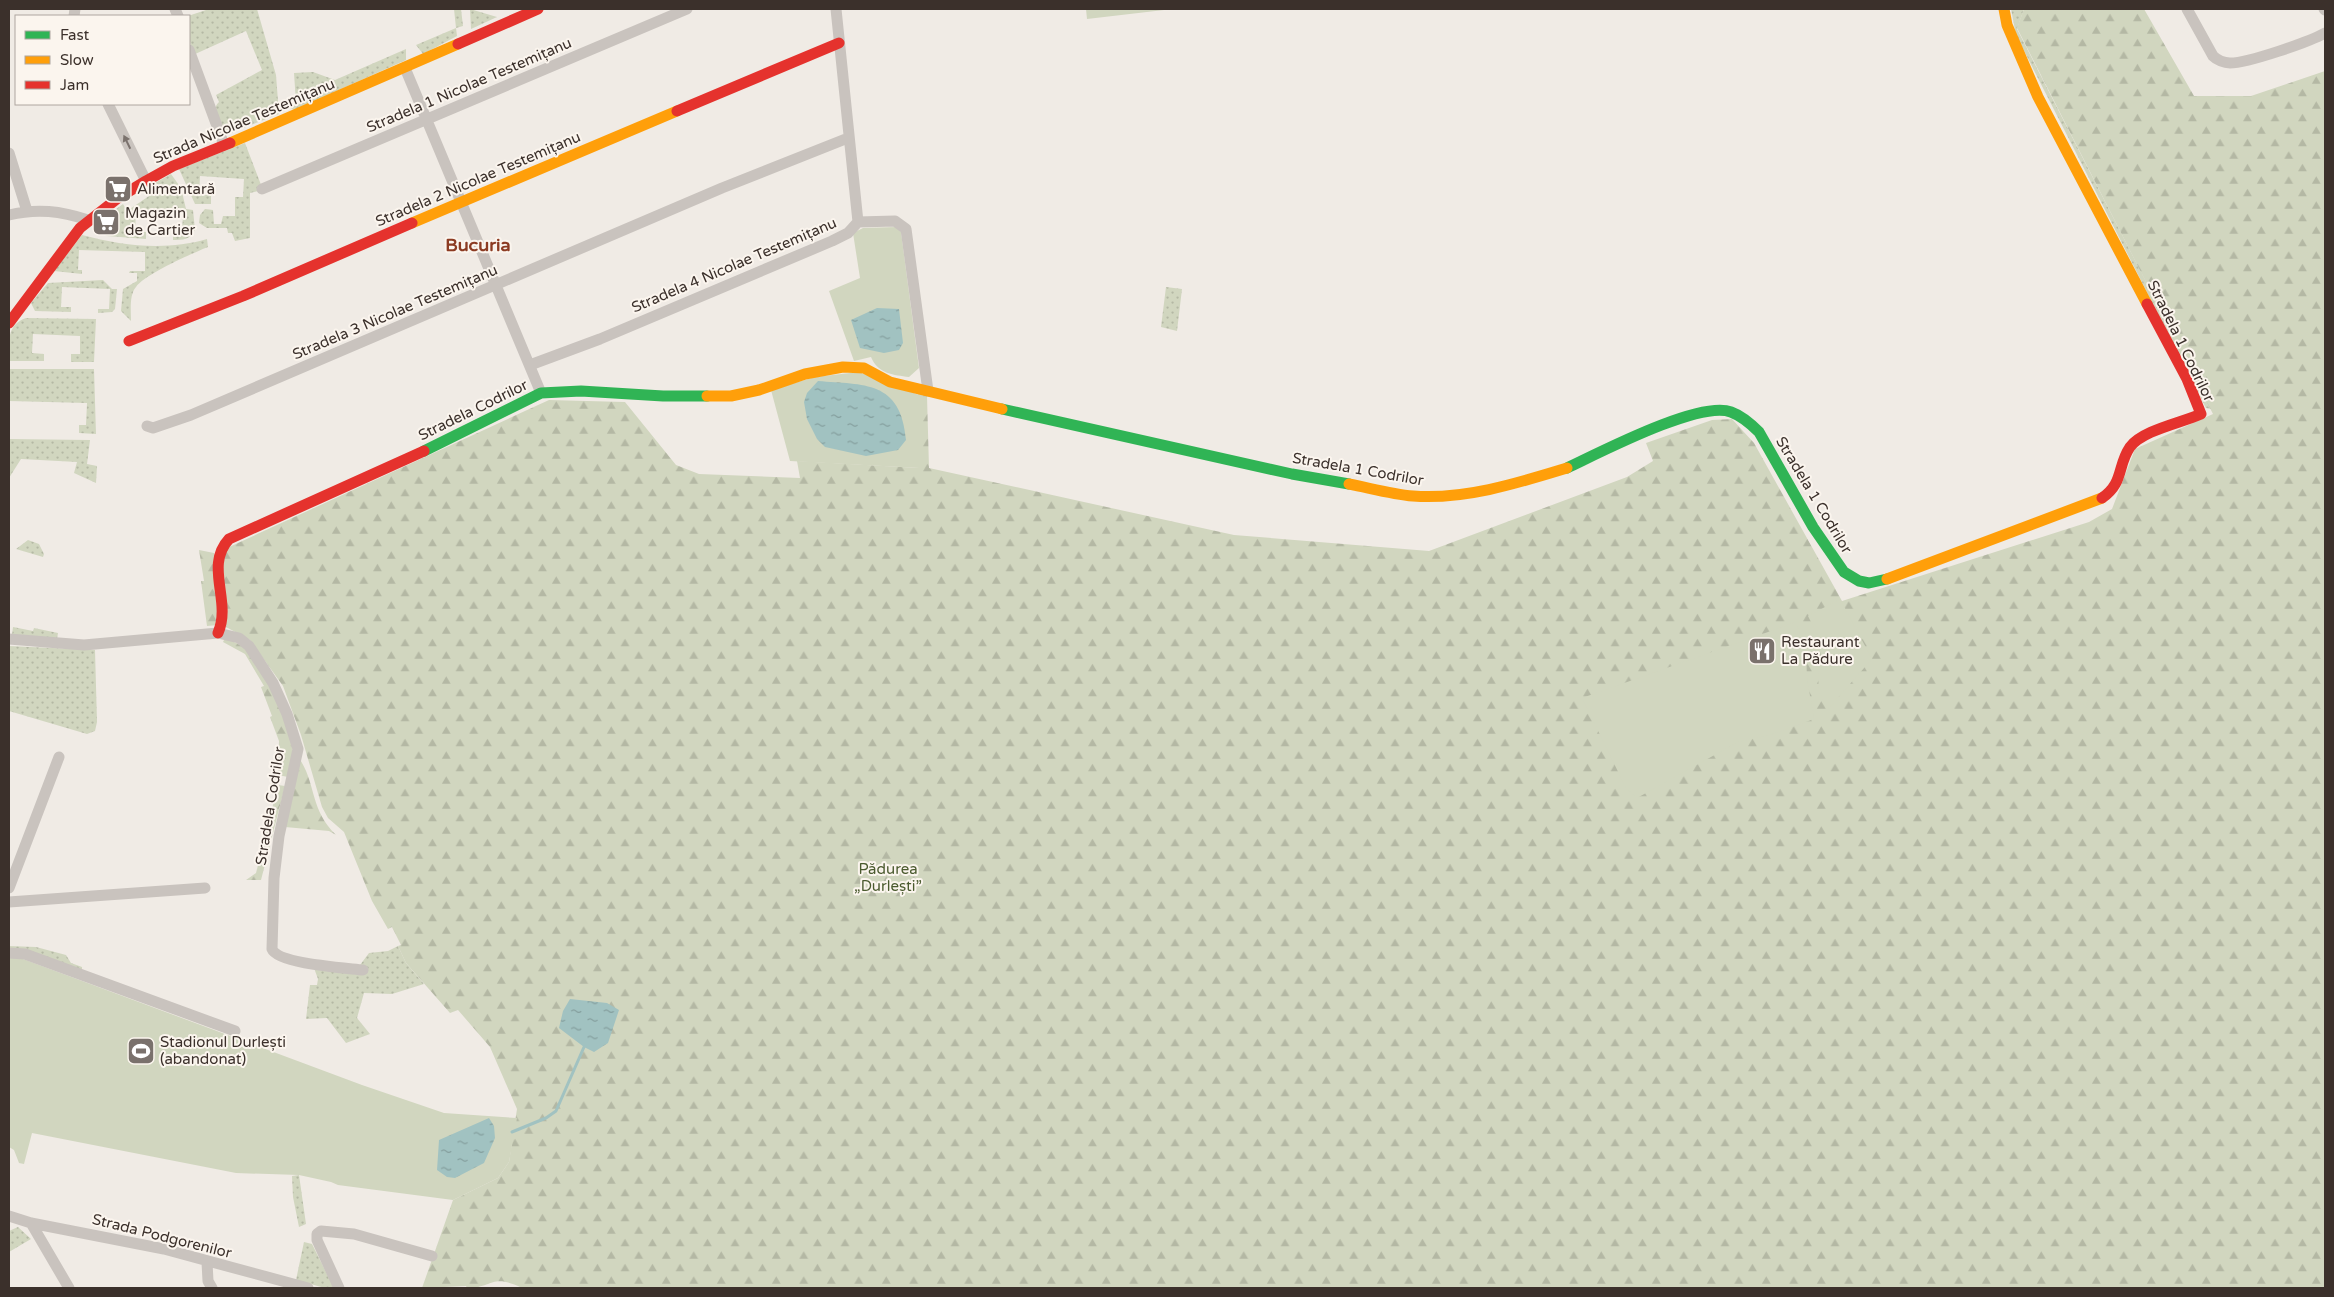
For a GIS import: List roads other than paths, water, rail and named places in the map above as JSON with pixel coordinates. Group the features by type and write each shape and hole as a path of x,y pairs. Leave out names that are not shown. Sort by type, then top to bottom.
{"street":[{"name":"Strada Nicolae Testemițanu","path":"9,323 70,239 88,220 146,181 172,166 405,68 538,9"},
{"name":"Stradela 1 Nicolae Testemițanu","path":"262,189 687,9"},
{"path":"836,9 858,222"},
{"name":"Stradela 1 Codrilor","path":"928,391 1292,474 1419,496 1470,492 1511,484 1566,468 1688,414 1715,410 1730,411 1748,421 1759,432 1813,527 1844,572 1858,581 1869,583 1888,579 2097,501 2115,489 2128,452 2136,442 2201,414 2187,379 2038,97 2007,25 2004,9"},
{"path":"2187,9 2213,56 2219,61 2229,63 2249,60 2325,33"},
{"name":"Stradela 2 Nicolae Testemițanu","path":"129,342 243,296 461,201 839,43"},
{"path":"190,53 224,145"},
{"path":"405,68 541,393"},
{"path":"108,105 146,181"},
{"name":"Stradela 3 Nicolae Testemițanu","path":"147,426 153,428 191,415 739,181 848,138"},
{"path":"9,153 27,211"},
{"path":"9,215 27,211 56,212 88,220"},
{"name":"Stradela 4 Nicolae Testemițanu","path":"530,365 600,339 832,241 848,233 858,222 895,221 906,229 928,391"},
{"name":"Stradela Codrilor","path":"218,633 224,617 217,558 223,544 230,539 405,460 541,393 582,391 663,396 730,396 759,390 805,374 854,367 864,368 890,382 928,391"},
{"name":"Stradela Codrilor","path":"9,639 84,645 218,633 239,638 248,646 274,683 287,714 298,749 279,836 272,914 273,953 322,965 363,970"},
{"path":"9,888 59,757"},
{"path":"9,902 205,888"},
{"path":"9,954 25,954 235,1031"},
{"name":"Strada Podgorenilor","path":"9,1216 31,1223 156,1247 308,1288"},
{"path":"31,1223 69,1288"},
{"path":"339,1288 316,1240 317,1234 321,1231 354,1234 432,1256"},
{"path":"207,1262 208,1281 212,1288"}],"water":[{"path":"877,308 899,309 903,343 899,350 884,353 860,348 851,320"},
{"path":"818,381 865,386 888,396 897,406 903,420 906,440 898,450 866,456 825,447 817,439 807,419 804,402 807,393"},
{"path":"570,999 607,1003 619,1010 608,1043 594,1052 584,1047 559,1028 563,1011"},
{"path":"489,1118 494,1126 495,1138 484,1163 455,1178 447,1177 437,1170 439,1140"}],"waterway":[{"path":"512,1132 546,1118 556,1111 584,1047"}],"place":[{"name":"Alimentară","path":"118,189"},
{"name":"Magazin de Cartier","path":"106,222"},
{"name":"Restaurant La Pădure","path":"1762,651"},
{"name":"Stadionul Durlești (abandonat)","path":"141,1051"}],"district":[{"name":"Bucuria","path":"478,245"}],"park label":[{"name":"Pădurea „Durlești”","path":"888,878"}]}
